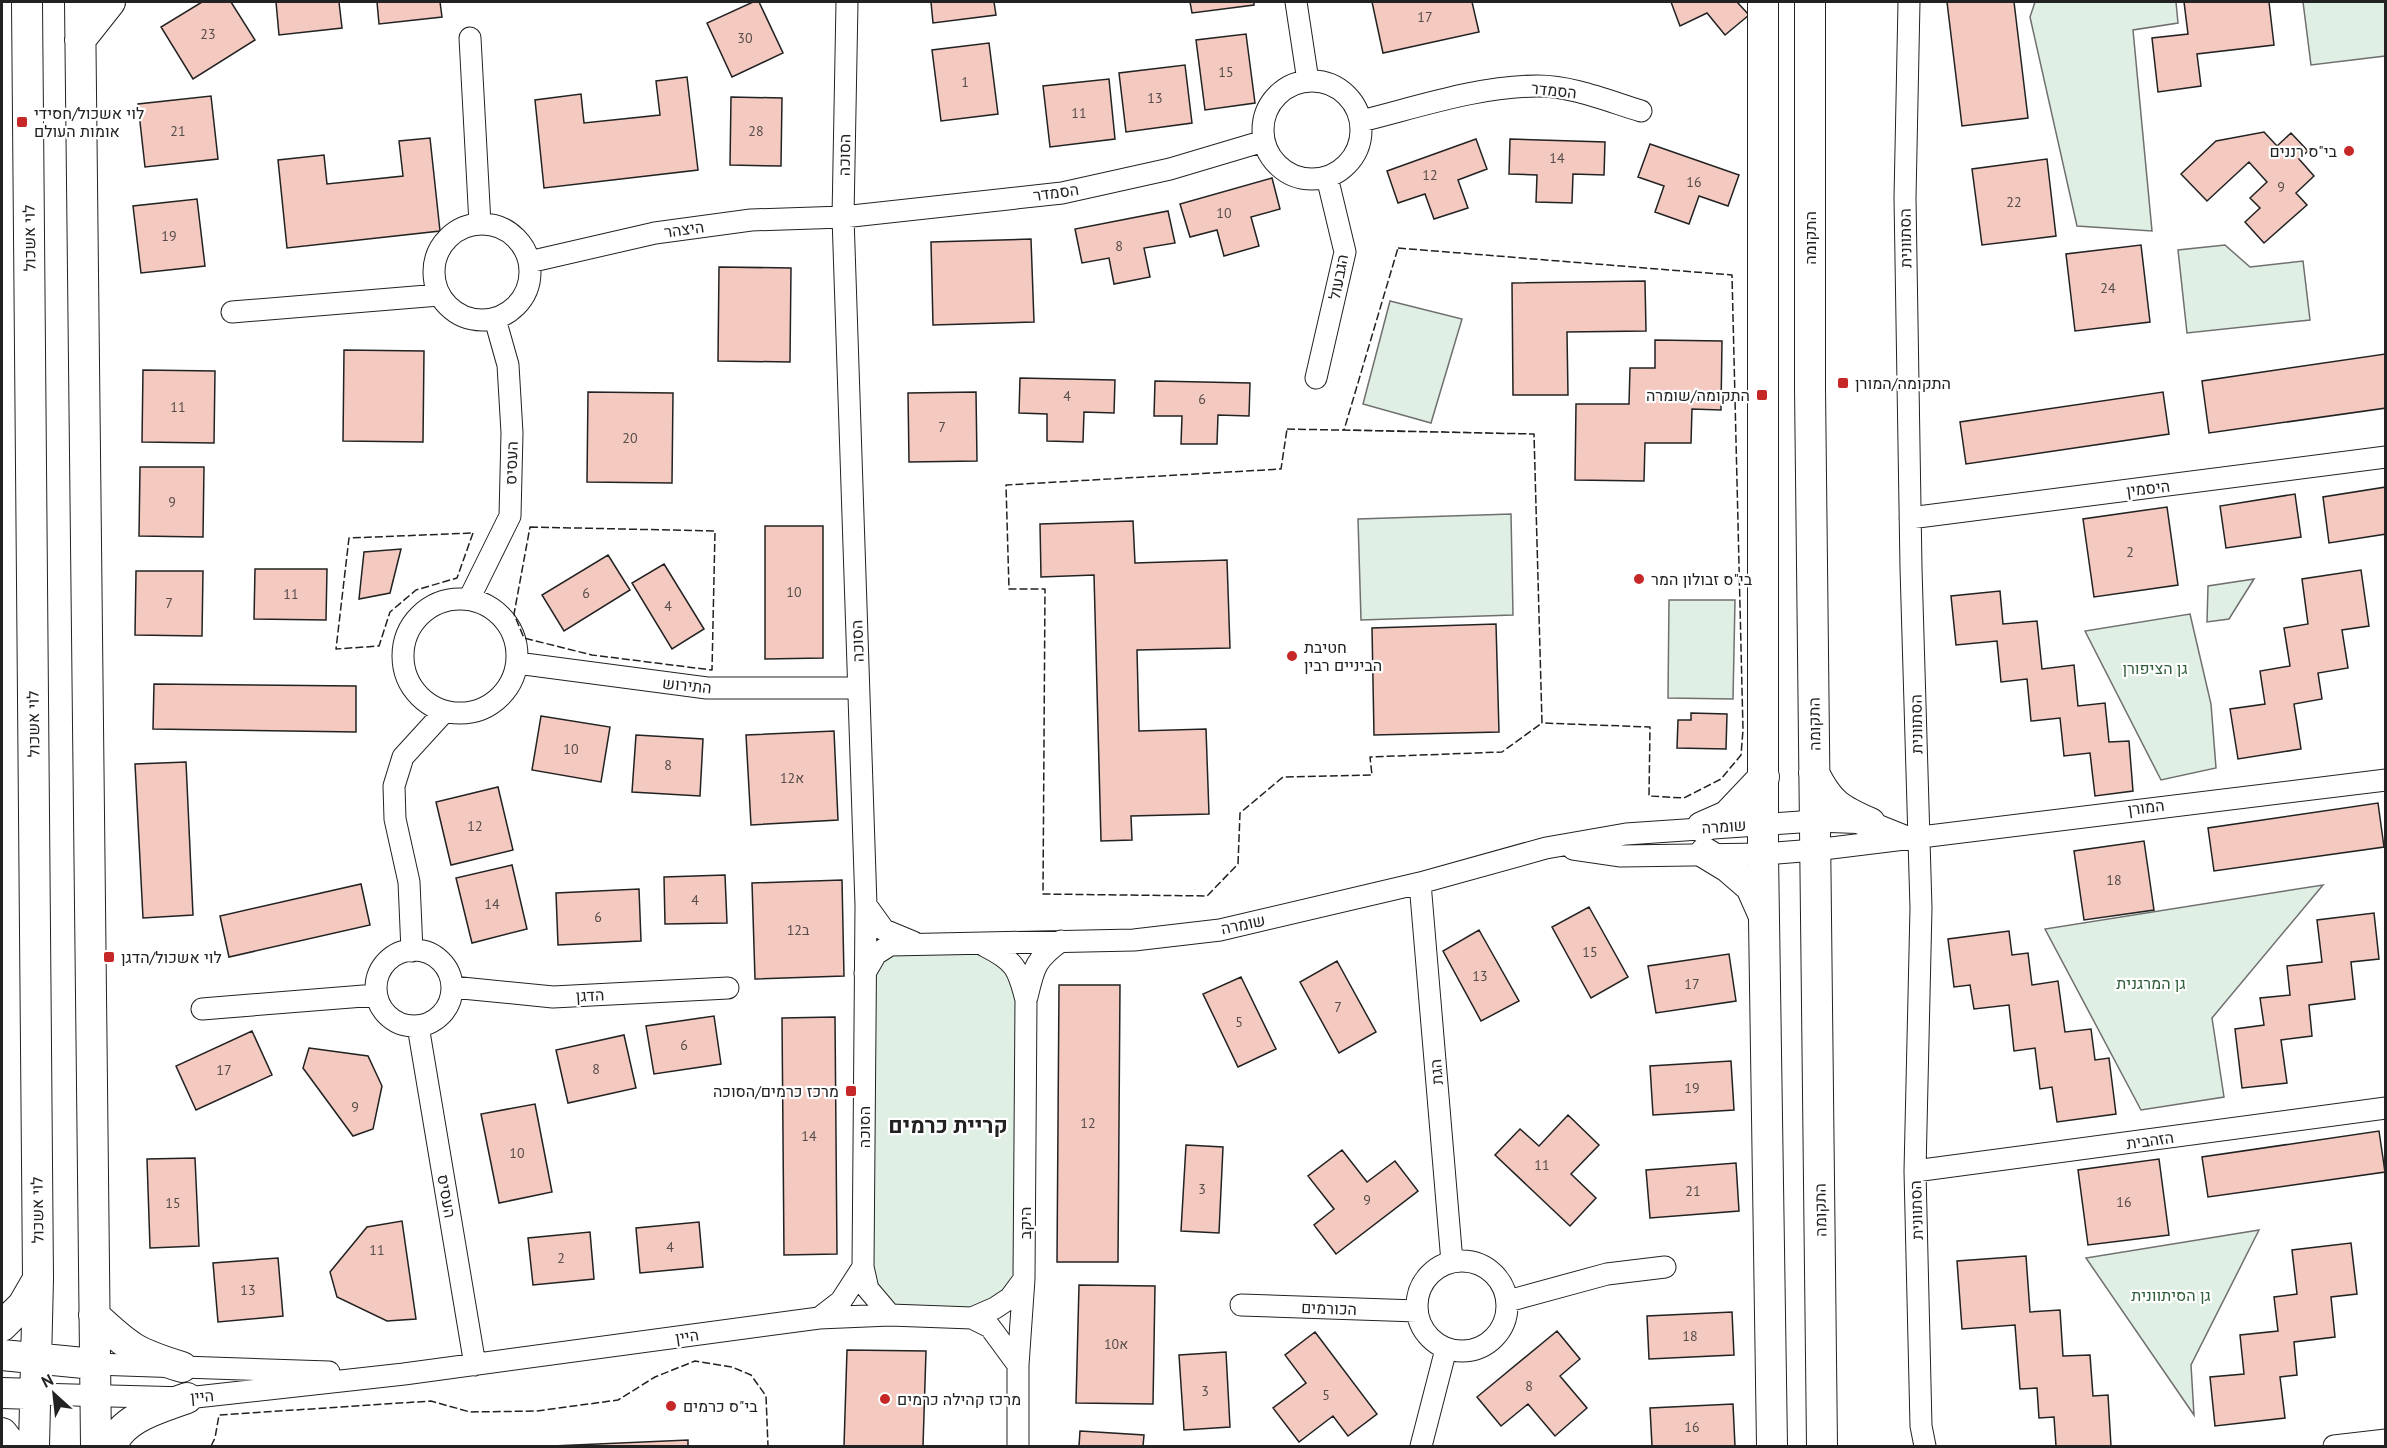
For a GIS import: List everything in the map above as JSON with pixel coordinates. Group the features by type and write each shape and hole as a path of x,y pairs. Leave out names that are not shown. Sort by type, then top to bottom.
{"street":[{"name":"לוי אשכול","path":"27,2 38,1280 34,1446"},
{"path":"80,2 96,1446"},
{"path":"80,40 110,2"},
{"path":"1296,2 1308,81"},
{"path":"1764,2 1763,854 1772,1446"},
{"name":"התקומה","path":"1810,2 1810,388 1822,1446"},
{"name":"הסתוונית","path":"1909,2 1905,198 1913,836 1921,908 1915,1171 1921,1426 1925,1446"},
{"name":"הסוכה","path":"846,6 843,217 866,905 863,1267 868,1289 890,1315"},
{"path":"470,38 480,224"},
{"path":"1308,81 1330,84 1341,89 1350,98 1361,121 1362,135 1350,161 1327,177 1311,179 1295,176 1281,168 1270,156 1264,141 1263,124 1268,108 1278,95 1292,85 1308,81"},
{"name":"הסמדר","path":"1361,121 1477,93 1538,86 1590,94 1641,111"},
{"name":"הסמדר","path":"843,217 1062,193 1170,169 1264,141"},
{"name":"הגבעול","path":"1316,378 1345,252 1327,177"},
{"name":"היצהר","path":"529,262 655,233 751,220 843,217"},
{"path":"480,224 493,225 517,238 529,262 530,276 523,297 508,313 495,319 469,319 457,314 439,295 434,280 434,264 439,248 450,236 464,227 480,224"},
{"path":"232,312 439,295"},
{"name":"העסיס","path":"469,599 510,516 512,433 508,365 495,319"},
{"name":"היסמין","path":"1910,518 2385,457"},
{"path":"449,599 469,599 486,604 500,614 511,628 516,645 517,663 511,681 500,697 483,708 464,713 445,711 427,703 413,690 405,673 402,653 406,634 416,618 431,606 449,599"},
{"name":"התירוש","path":"517,663 706,688 858,688"},
{"path":"412,951 409,882 395,819 394,786 403,757 445,711"},
{"path":"1814,773 1825,796 1848,813 1870,823"},
{"path":"1764,777 1704,840 1728,867 1751,887 1764,917"},
{"name":"המורן","path":"1815,835 1913,836 2385,780"},
{"name":"שומרה","path":"1704,840 1763,823 1815,835"},
{"name":"המורן","path":"1815,835 1870,823 1913,836"},
{"name":"שומרה","path":"865,973 876,954 890,945 1134,939 1220,930 1420,883 1546,848 1563,847 1626,834 1704,840 1763,854 1815,835"},
{"name":"הגת","path":"1420,883 1452,1262"},
{"name":"שומרה","path":"866,905 884,930 915,943"},
{"name":"היקב","path":"1018,1446 1018,1365 1024,1279 1026,1000 1033,971 1041,955 1061,941"},
{"name":"היקב","path":"982,944 1008,957 1019,973 1026,1000"},
{"path":"412,951 431,955 440,960 446,968 452,987 446,1009 439,1018 418,1026 403,1025 391,1019 381,1008 376,995 377,982 385,965 399,953 412,951"},
{"name":"הדגן","path":"452,987 553,997 728,988"},
{"path":"202,1008 376,995"},
{"name":"העסיס","path":"418,1026 475,1365"},
{"name":"הזהבית","path":"1915,1171 2385,1108"},
{"path":"1467,1261 1482,1265 1494,1274 1503,1286 1508,1301 1507,1316 1501,1331 1490,1342 1476,1349 1461,1352 1446,1349 1426,1334 1417,1311 1417,1298 1425,1280 1440,1267 1452,1262 1467,1261"},
{"path":"819,1318 841,1301 863,1267"},
{"path":"1508,1301 1607,1274 1665,1268"},
{"name":"היין","path":"35,1394 187,1398 404,1374 819,1318 890,1315 972,1318 995,1308 1010,1298 1024,1279"},
{"path":"2,1326 23,1305 38,1280"},
{"name":"הכורמים","path":"1241,1305 1417,1311"},
{"path":"94,1315 127,1346 144,1355 182,1367"},
{"path":"972,1318 990,1327 1018,1365"},
{"path":"1421,1446 1446,1349"},
{"path":"2,1355 94,1364"},
{"name":"היין","path":"94,1364 404,1374"},
{"path":"2,1393 35,1394"},
{"path":"112,1446 114,1440 130,1422 187,1398"},
{"path":"2,1433 12,1446"},
{"path":"2334,1446 2385,1440"}],"green space":[{"path":"2035,2 2176,2 2178,23 2133,30 2152,231 2077,226 2030,17"},
{"path":"2303,2 2385,2 2385,56 2311,65"},
{"path":"2225,245 2250,267 2303,261 2310,320 2187,333 2178,250"},
{"path":"1390,301 1462,319 1431,423 1363,404"},
{"path":"1511,514 1513,615 1361,620 1358,519"},
{"path":"2254,579 2229,619 2207,622 2208,586"},
{"path":"1669,600 1735,600 1733,699 1668,698"},
{"name":"גן הציפורן","path":"2190,614 2211,704 2216,768 2161,780 2085,631"},
{"name":"גן המרגנית","path":"2323,885 2212,1018 2224,1097 2141,1110 2045,929"},
{"path":"982,944 1019,973 1024,1279 995,1308 890,1315 868,1289 876,954"},
{"name":"גן הסיתוונית","path":"2259,1230 2191,1365 2194,1415 2086,1258"}],"building":[{"path":"202,2 231,2 255,40 193,79 161,27"},
{"path":"276,2 339,2 342,28 279,35"},
{"path":"377,2 440,2 442,17 379,24"},
{"path":"753,2 759,2 783,53 732,77 707,23"},
{"path":"931,2 994,2 996,15 933,23"},
{"path":"1190,2 1254,2 1254,5 1192,13"},
{"path":"1372,2 1472,2 1479,32 1383,53"},
{"path":"1671,2 1737,2 1749,15 1725,35 1707,13 1680,26"},
{"path":"1947,2 2014,2 2028,118 1962,126"},
{"path":"2184,2 2269,2 2274,45 2197,54 2201,86 2158,92 2152,38 2188,34"},
{"path":"1246,34 1255,103 1205,110 1196,40"},
{"path":"989,43 998,114 941,121 932,50"},
{"path":"1185,65 1192,123 1126,132 1119,73"},
{"path":"687,77 698,170 544,188 535,100 581,94 584,123 660,115 656,81"},
{"path":"1109,79 1115,139 1050,147 1043,86"},
{"path":"211,96 218,159 145,167 138,104"},
{"path":"731,97 782,98 781,166 730,165"},
{"path":"2264,132 2277,146 2291,133 2308,151 2299,159 2314,176 2296,193 2307,205 2264,243 2245,222 2260,208 2250,198 2267,182 2249,162 2207,201 2181,174 2216,141"},
{"path":"430,138 440,231 287,248 278,160 324,155 327,184 403,176 399,141"},
{"path":"1476,139 1487,169 1458,180 1468,208 1434,219 1425,194 1398,203 1387,171"},
{"path":"1510,139 1605,142 1604,175 1573,174 1572,203 1536,202 1537,175 1509,174"},
{"path":"1650,144 1739,175 1728,206 1699,196 1689,224 1655,212 1664,186 1638,177"},
{"path":"2047,159 2056,236 1982,245 1972,169"},
{"path":"1272,178 1280,209 1251,217 1259,246 1224,256 1217,230 1190,237 1180,204"},
{"path":"197,199 205,266 141,273 133,206"},
{"path":"1168,211 1175,243 1144,248 1150,277 1114,284 1109,258 1082,263 1075,229"},
{"path":"1031,239 1034,322 933,325 931,242"},
{"path":"2141,245 2150,322 2075,331 2066,254"},
{"path":"719,267 791,268 790,362 718,361"},
{"path":"1645,281 1646,331 1567,332 1568,395 1513,395 1512,283"},
{"path":"1655,340 1722,341 1721,410 1692,409 1691,443 1645,443 1644,481 1575,480 1576,404 1629,404 1630,368 1655,368"},
{"path":"344,350 424,351 423,442 343,441"},
{"path":"2385,354 2386,408 2209,433 2202,381"},
{"path":"143,370 215,371 214,443 142,442"},
{"path":"1020,378 1115,380 1114,413 1084,412 1083,442 1047,441 1047,414 1019,413"},
{"path":"1155,381 1250,383 1249,416 1218,415 1217,444 1181,444 1182,416 1154,416"},
{"path":"588,392 673,393 672,483 587,482"},
{"path":"976,392 977,461 909,462 908,393"},
{"path":"2163,392 2169,434 1966,464 1960,422"},
{"path":"140,467 204,467 203,537 139,536"},
{"path":"2386,487 2386,534 2329,543 2323,497"},
{"path":"2295,494 2301,537 2226,548 2220,506"},
{"path":"2167,507 2178,585 2094,597 2083,519"},
{"path":"1133,521 1135,563 1227,560 1230,648 1137,650 1139,731 1206,729 1209,814 1131,816 1132,840 1101,841 1094,575 1041,577 1040,524"},
{"path":"765,526 823,526 823,658 765,659"},
{"path":"401,549 390,593 359,599 364,552"},
{"path":"608,555 630,590 564,631 542,595"},
{"path":"664,564 704,629 672,649 632,583"},
{"path":"255,569 327,569 326,620 254,619"},
{"path":"2361,570 2369,626 2342,630 2348,668 2318,673 2322,699 2294,704 2301,749 2238,759 2230,709 2265,704 2260,671 2290,666 2284,628 2308,624 2302,579"},
{"path":"136,571 203,571 202,636 135,635"},
{"path":"2000,591 2003,624 2037,621 2042,669 2074,665 2078,706 2105,703 2109,742 2129,741 2133,791 2095,796 2090,753 2064,756 2060,718 2031,721 2027,679 2001,682 1997,641 1956,645 1951,596"},
{"path":"1496,624 1499,732 1374,735 1372,628"},
{"path":"154,684 356,686 356,732 153,729"},
{"path":"1691,713 1727,714 1726,749 1677,748 1678,720 1691,720"},
{"path":"541,716 610,727 601,782 532,770"},
{"path":"834,731 838,820 751,825 746,735"},
{"path":"636,735 703,739 700,796 632,792"},
{"path":"186,762 193,915 143,918 135,764"},
{"path":"498,787 513,850 451,865 436,802"},
{"path":"2378,803 2384,847 2214,871 2208,828"},
{"path":"2144,841 2154,910 2084,920 2074,851"},
{"path":"512,865 527,929 472,943 456,878"},
{"path":"725,875 727,923 665,924 664,877"},
{"path":"842,880 844,976 755,979 752,883"},
{"path":"361,884 370,925 229,957 220,916"},
{"path":"639,889 641,941 558,945 556,893"},
{"path":"1589,907 1628,977 1591,998 1552,927"},
{"path":"2374,913 2379,959 2351,962 2355,999 2309,1005 2312,1036 2281,1040 2287,1083 2242,1088 2235,1029 2264,1025 2260,998 2290,995 2287,966 2322,962 2317,920"},
{"path":"1479,930 1519,1001 1481,1021 1443,951"},
{"path":"2009,931 2012,955 2028,953 2032,985 2058,981 2065,1032 2091,1029 2095,1060 2109,1058 2116,1114 2057,1122 2052,1087 2040,1089 2035,1048 2014,1051 2009,1005 1974,1009 1970,985 1954,987 1948,939"},
{"path":"1729,954 1736,1001 1656,1013 1648,966"},
{"path":"1337,961 1376,1032 1339,1053 1300,982"},
{"path":"1241,977 1276,1049 1238,1067 1203,994"},
{"path":"1059,985 1120,985 1118,1262 1057,1262"},
{"path":"714,1016 721,1064 654,1074 646,1026"},
{"path":"835,1017 837,1254 784,1255 782,1018"},
{"path":"252,1031 272,1075 196,1110 176,1066"},
{"path":"624,1035 636,1088 568,1103 556,1050"},
{"path":"309,1048 368,1056 382,1086 373,1129 353,1136 303,1068"},
{"path":"1731,1061 1734,1110 1653,1115 1650,1066"},
{"path":"535,1104 552,1192 499,1203 481,1114"},
{"path":"1568,1115 1599,1145 1571,1174 1596,1198 1570,1226 1495,1155 1520,1129 1539,1146"},
{"path":"2379,1131 2385,1172 2208,1197 2202,1157"},
{"path":"1186,1145 1223,1147 1219,1233 1181,1231"},
{"path":"1342,1150 1367,1182 1395,1161 1418,1191 1336,1254 1314,1225 1334,1209 1308,1176"},
{"path":"195,1158 199,1246 150,1248 147,1159"},
{"path":"2159,1159 2169,1235 2088,1245 2078,1170"},
{"path":"1736,1163 1739,1211 1650,1218 1646,1170"},
{"path":"402,1221 416,1319 387,1321 337,1297 330,1272 367,1227"},
{"path":"699,1222 703,1267 640,1273 636,1228"},
{"path":"590,1232 594,1279 533,1285 528,1238"},
{"path":"2351,1243 2357,1294 2331,1297 2335,1337 2294,1342 2297,1375 2280,1377 2285,1418 2215,1426 2210,1377 2244,1374 2240,1335 2278,1331 2274,1297 2297,1294 2292,1250"},
{"path":"2026,1256 2030,1312 2060,1310 2063,1356 2090,1355 2093,1396 2108,1395 2111,1446 2056,1446 2054,1417 2039,1418 2037,1388 2020,1389 2015,1325 1962,1329 1957,1261"},
{"path":"278,1258 283,1316 218,1322 213,1263"},
{"path":"1079,1285 1155,1286 1153,1404 1076,1403"},
{"path":"1732,1312 1734,1355 1649,1359 1647,1316"},
{"path":"1557,1331 1580,1359 1560,1376 1587,1408 1555,1436 1528,1404 1501,1426 1477,1397"},
{"path":"1315,1332 1377,1414 1348,1436 1333,1416 1299,1442 1273,1408 1306,1383 1285,1355"},
{"name":"מרכז קהילה כרמים","path":"847,1350 926,1351 923,1446 844,1446"},
{"path":"1226,1352 1230,1427 1184,1430 1179,1355"},
{"path":"1733,1404 1735,1446 1652,1446 1650,1408"},
{"path":"1080,1431 1144,1435 1143,1446 1079,1446"},
{"path":"688,1440 688,1446 552,1446"}],"fence":[{"path":"1398,248 1732,275 1743,730 1741,755 1721,779 1684,798 1649,796 1650,727 1542,723 1534,434 1344,430 1398,248"},
{"path":"1287,429 1534,434 1542,723 1502,752 1370,757 1372,775 1283,777 1240,813 1238,864 1207,896 1043,894 1045,589 1009,589 1006,485 1281,469 1287,429"},
{"path":"530,527 715,531 712,670 592,655 524,638 514,614 530,527"},
{"path":"473,533 457,578 416,590 390,612 379,646 336,649 349,538 473,533"},
{"path":"211,1446 215,1438 219,1415 431,1401 470,1412 537,1411 618,1400 655,1377 695,1361 732,1367 751,1375 766,1396 768,1446"}],"place":[{"name":"לוי אשכול/חסידי אומות העולם","path":"22,122"},
{"name":"בי\"ס רננים","path":"2349,151"},
{"name":"התקומה/המורן","path":"1843,383"},
{"name":"התקומה/שומרה","path":"1762,395"},
{"name":"בי\"ס זבולון המר","path":"1639,579"},
{"name":"חטיבת הביניים רבין","path":"1292,656"},
{"name":"לוי אשכול/הדגן","path":"109,957"},
{"name":"מרכז כרמים/הסוכה","path":"851,1091"},
{"name":"מרכז קהילה כרמים","path":"885,1399"},
{"name":"בי\"ס כרמים","path":"671,1406"}],"district":[{"name":"קריית כרמים","path":"948,1125"}]}
